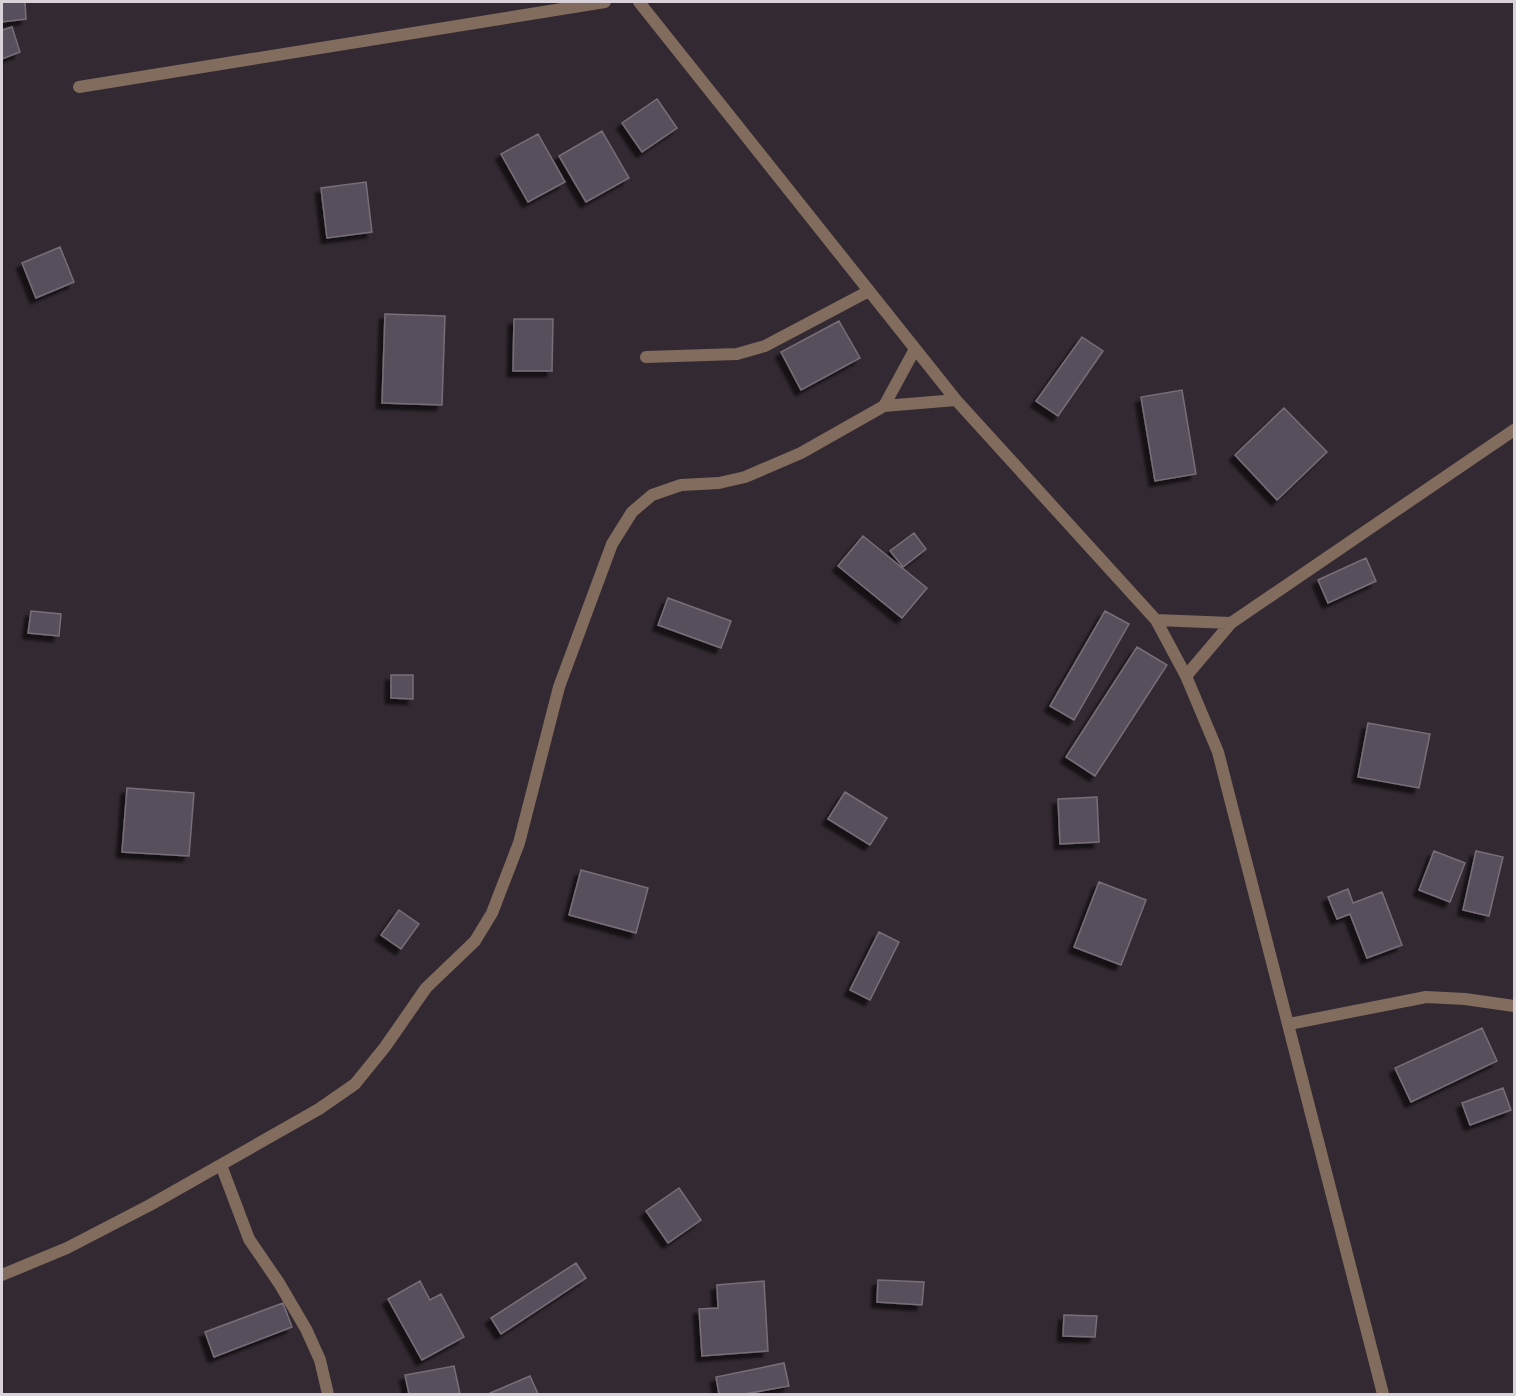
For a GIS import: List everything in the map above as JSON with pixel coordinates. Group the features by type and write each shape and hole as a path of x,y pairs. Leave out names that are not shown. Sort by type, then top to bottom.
{"street":[{"path":"79,87 605,2"},
{"path":"639,2 956,400 1156,620 1186,676 1218,752 1383,1395"},
{"path":"646,357 737,354 765,346 869,291"},
{"path":"884,406 915,349"},
{"path":"2,1275 66,1248 150,1205 319,1109 355,1084 385,1047 426,988 475,941 492,913 519,843 558,687 612,544 632,512 652,495 681,485 719,483 745,477 801,453 884,406 956,400"},
{"path":"1186,676 1230,624 1515,430"},
{"path":"1156,620 1230,624"},
{"path":"1289,1024 1426,997 1465,999 1515,1006"},
{"path":"221,1164 249,1239 279,1283 306,1329 320,1360 328,1395"}],"building":[{"path":"2,2 25,2 26,19 2,22"},
{"path":"12,27 20,52 2,59 2,30"},
{"path":"657,99 677,128 642,152 622,123"},
{"path":"602,131 629,178 586,202 559,156"},
{"path":"538,134 565,182 528,202 501,154"},
{"path":"366,182 372,232 327,238 321,188"},
{"path":"366,182 372,232 327,238 321,188"},
{"path":"60,247 74,282 36,298 22,263"},
{"path":"385,314 445,316 442,405 382,403"},
{"path":"385,314 445,316 442,405 382,403"},
{"path":"514,319 553,319 552,371 513,371"},
{"path":"839,321 860,358 801,390 781,352"},
{"path":"1082,337 1103,351 1058,416 1036,401"},
{"path":"1082,337 1103,351 1058,416 1036,401"},
{"path":"1182,390 1196,474 1155,481 1141,397"},
{"path":"1284,408 1327,452 1277,500 1235,455"},
{"path":"914,533 926,549 903,567 890,551"},
{"path":"863,536 927,588 902,618 838,566"},
{"path":"1366,558 1376,581 1328,603 1318,580"},
{"path":"668,598 731,621 721,648 658,625"},
{"path":"31,611 61,614 59,636 28,633"},
{"path":"1105,611 1129,624 1074,720 1050,706"},
{"path":"1137,647 1167,665 1095,776 1066,757"},
{"path":"391,675 413,675 413,699 391,698"},
{"path":"1368,723 1430,734 1419,788 1358,777"},
{"path":"127,788 194,793 189,856 122,852"},
{"path":"127,788 194,793 189,856 122,852"},
{"path":"845,792 887,818 870,845 828,819"},
{"path":"1097,797 1099,842 1060,844 1058,799"},
{"path":"1434,851 1465,863 1450,902 1419,890"},
{"path":"1476,851 1503,857 1489,916 1463,910"},
{"path":"581,870 648,888 636,933 569,915"},
{"path":"581,870 648,888 636,933 569,915"},
{"path":"1099,882 1146,900 1121,965 1074,947"},
{"path":"1348,889 1353,903 1382,892 1402,945 1367,958 1350,914 1337,919 1328,897"},
{"path":"399,910 419,924 401,949 381,935"},
{"path":"879,932 899,942 870,1000 850,990"},
{"path":"879,932 899,942 870,1000 850,990"},
{"path":"1482,1028 1497,1061 1411,1102 1395,1068"},
{"path":"1482,1028 1497,1061 1411,1102 1395,1068"},
{"path":"1503,1088 1511,1110 1470,1125 1462,1103"},
{"path":"679,1188 701,1220 668,1243 646,1211"},
{"path":"679,1188 701,1220 668,1243 646,1211"},
{"path":"576,1263 586,1278 501,1334 491,1318"},
{"path":"878,1280 924,1282 922,1305 877,1302"},
{"path":"420,1281 430,1300 441,1294 464,1337 422,1360 388,1299"},
{"path":"764,1281 768,1351 702,1356 699,1309 718,1308 717,1285"},
{"path":"764,1281 768,1351 702,1356 699,1309 718,1308 717,1285"},
{"path":"283,1303 292,1327 214,1357 205,1332"},
{"path":"1064,1315 1097,1316 1095,1337 1063,1336"},
{"path":"784,1363 789,1386 745,1394 719,1394 716,1377"},
{"path":"454,1366 460,1394 409,1394 405,1375"},
{"path":"530,1376 538,1394 488,1394"}]}
